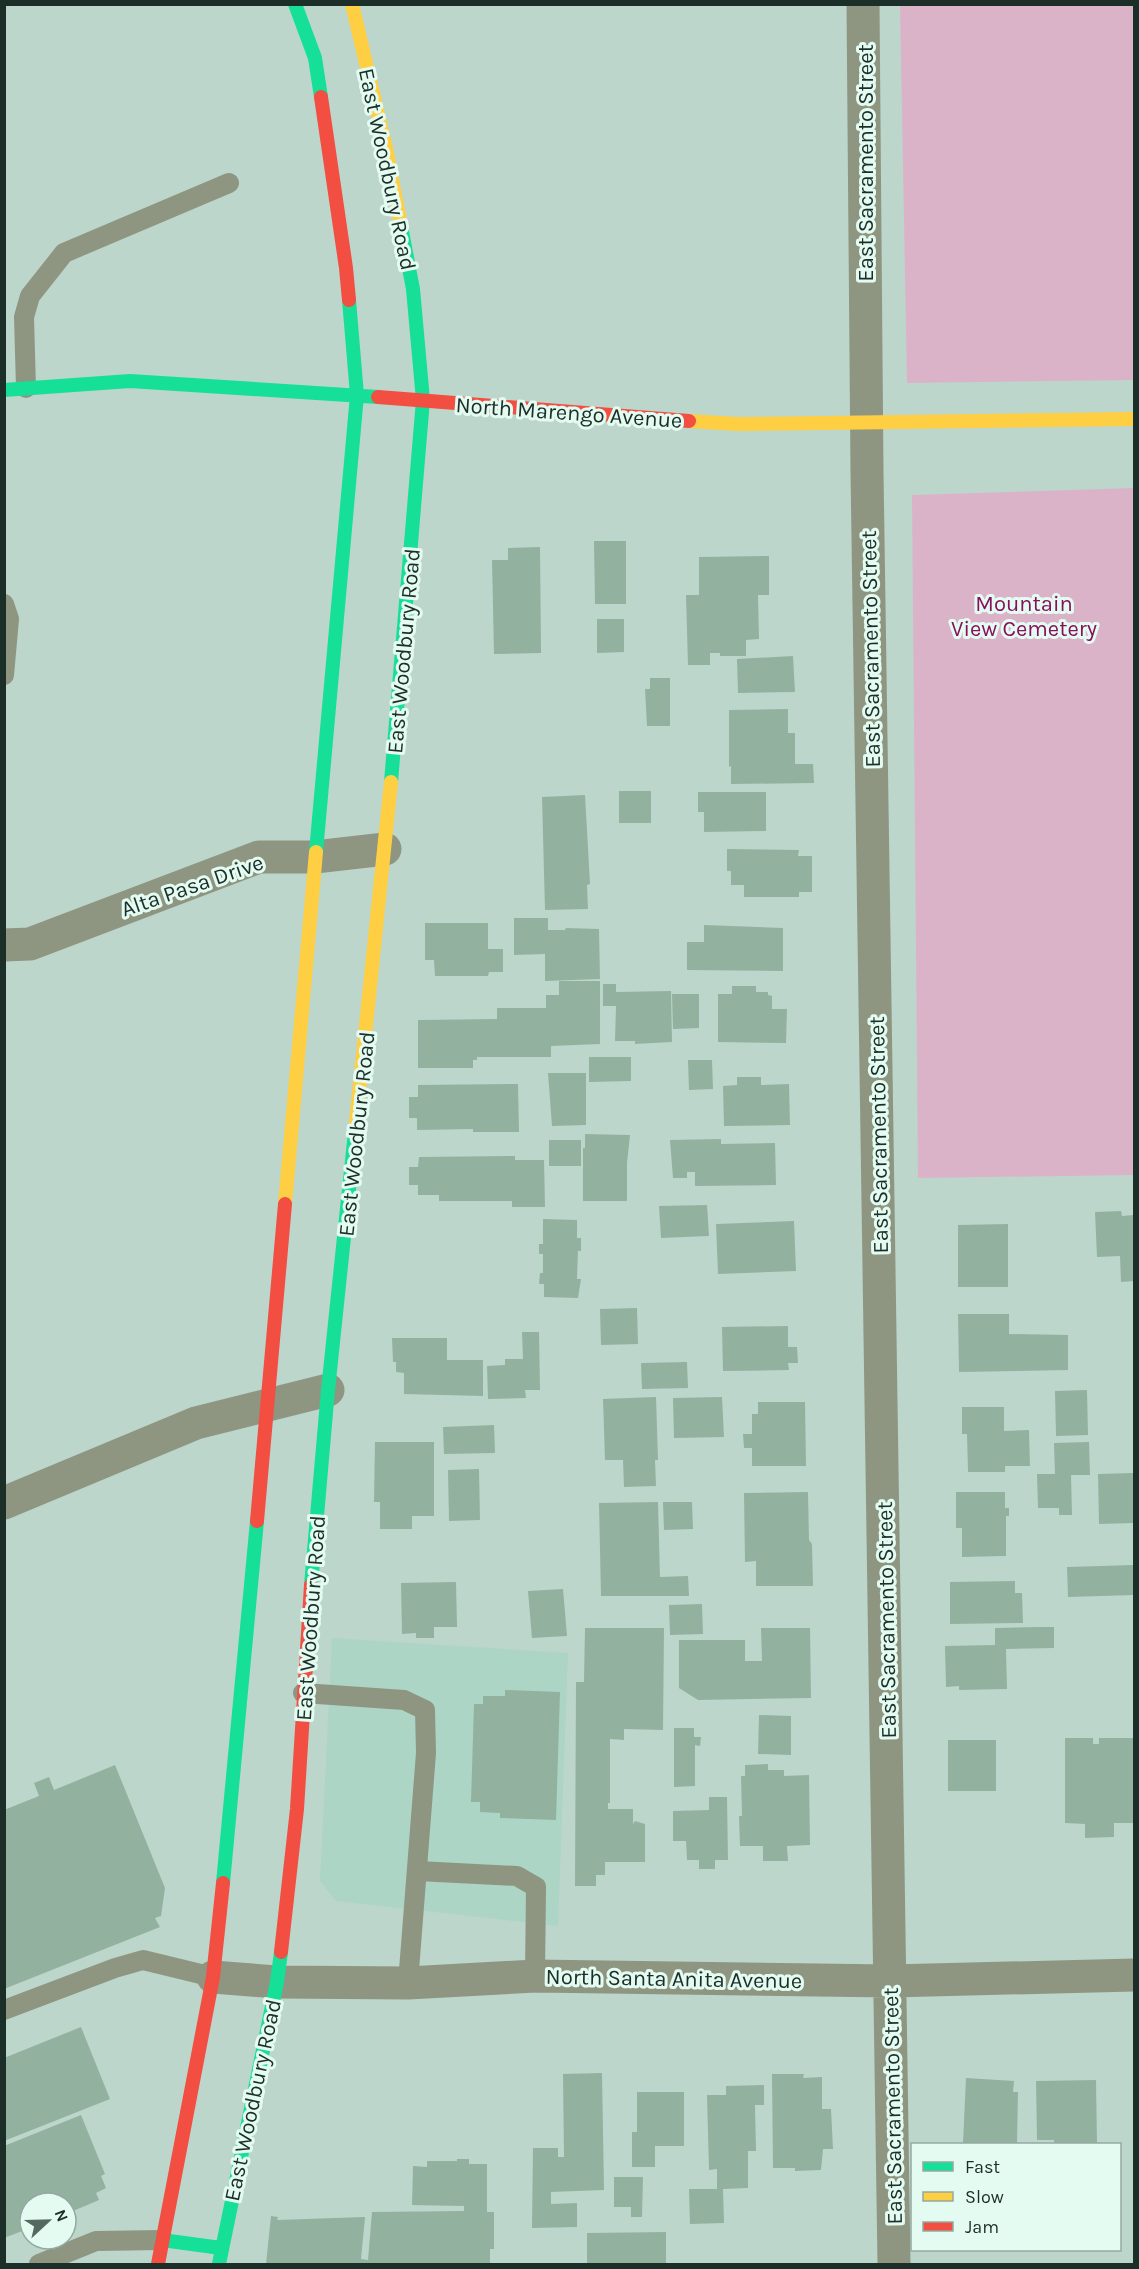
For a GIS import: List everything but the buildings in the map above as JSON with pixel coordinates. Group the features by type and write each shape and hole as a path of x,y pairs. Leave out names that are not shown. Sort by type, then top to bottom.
{"main road":[{"path":"158,2265 213,1977 233,1786 357,395 346,268 315,58 295,4"},
{"name":"East Woodbury Road","path":"219,2265 277,1982 297,1809 307,1625 328,1390 385,849 423,400 413,289 386,148 352,4"},
{"name":"North Marengo Avenue","path":"4,390 130,381 357,395 738,424 1134,419"},
{"path":"162,2240 221,2248"}],"street":[{"name":"East Sacramento Street","path":"863,4 894,2265"},
{"name":"Alta Pasa Drive","path":"4,945 30,944 259,857 315,856 385,849"},
{"path":"4,1503 196,1423 328,1390"},
{"name":"North Santa Anita Avenue","path":"213,1977 277,1982 408,1983 535,1976 891,1981 1134,1974"}],"lane":[{"path":"26,388 24,317 27,306 30,296 64,253 229,183"},
{"path":"4,604 9,619 4,675"},
{"path":"303,1693 404,1700 424,1710 426,1753 408,1983"},
{"path":"418,1871 517,1875 536,1887 535,1976"},
{"path":"4,2010 115,1968 143,1960 213,1977"},
{"path":"39,2265 96,2241 162,2240"}],"shaded area":[{"path":"332,1638 568,1653 558,1926 336,1901 320,1881"}],"green space":[{"path":"900,5 1134,5 1134,380 907,383"},
{"name":"Mountain View Cemetery","path":"1134,488 1134,1175 918,1178 912,495"}],"traffic: fast":[{"path":"295,4 315,58 321,97"},
{"path":"391,782 423,400 413,289 400,221"},
{"path":"316,852 357,395 349,300"},
{"path":"4,390 130,381 378,397"},
{"path":"311,1585 328,1390 355,1132"},
{"path":"223,1883 257,1521"},
{"path":"219,2264 277,1982 281,1952"},
{"path":"162,2240 221,2248"}],"traffic: slow":[{"path":"352,4 386,148 400,221"},
{"path":"689,421 738,424 1134,419"},
{"path":"355,1132 391,782"},
{"path":"285,1204 316,852"}],"traffic: jam":[{"path":"321,97 349,300"},
{"path":"378,397 689,421"},
{"path":"257,1521 285,1204"},
{"path":"281,1952 297,1809 311,1585"},
{"path":"158,2264 213,1977 223,1883"}]}
